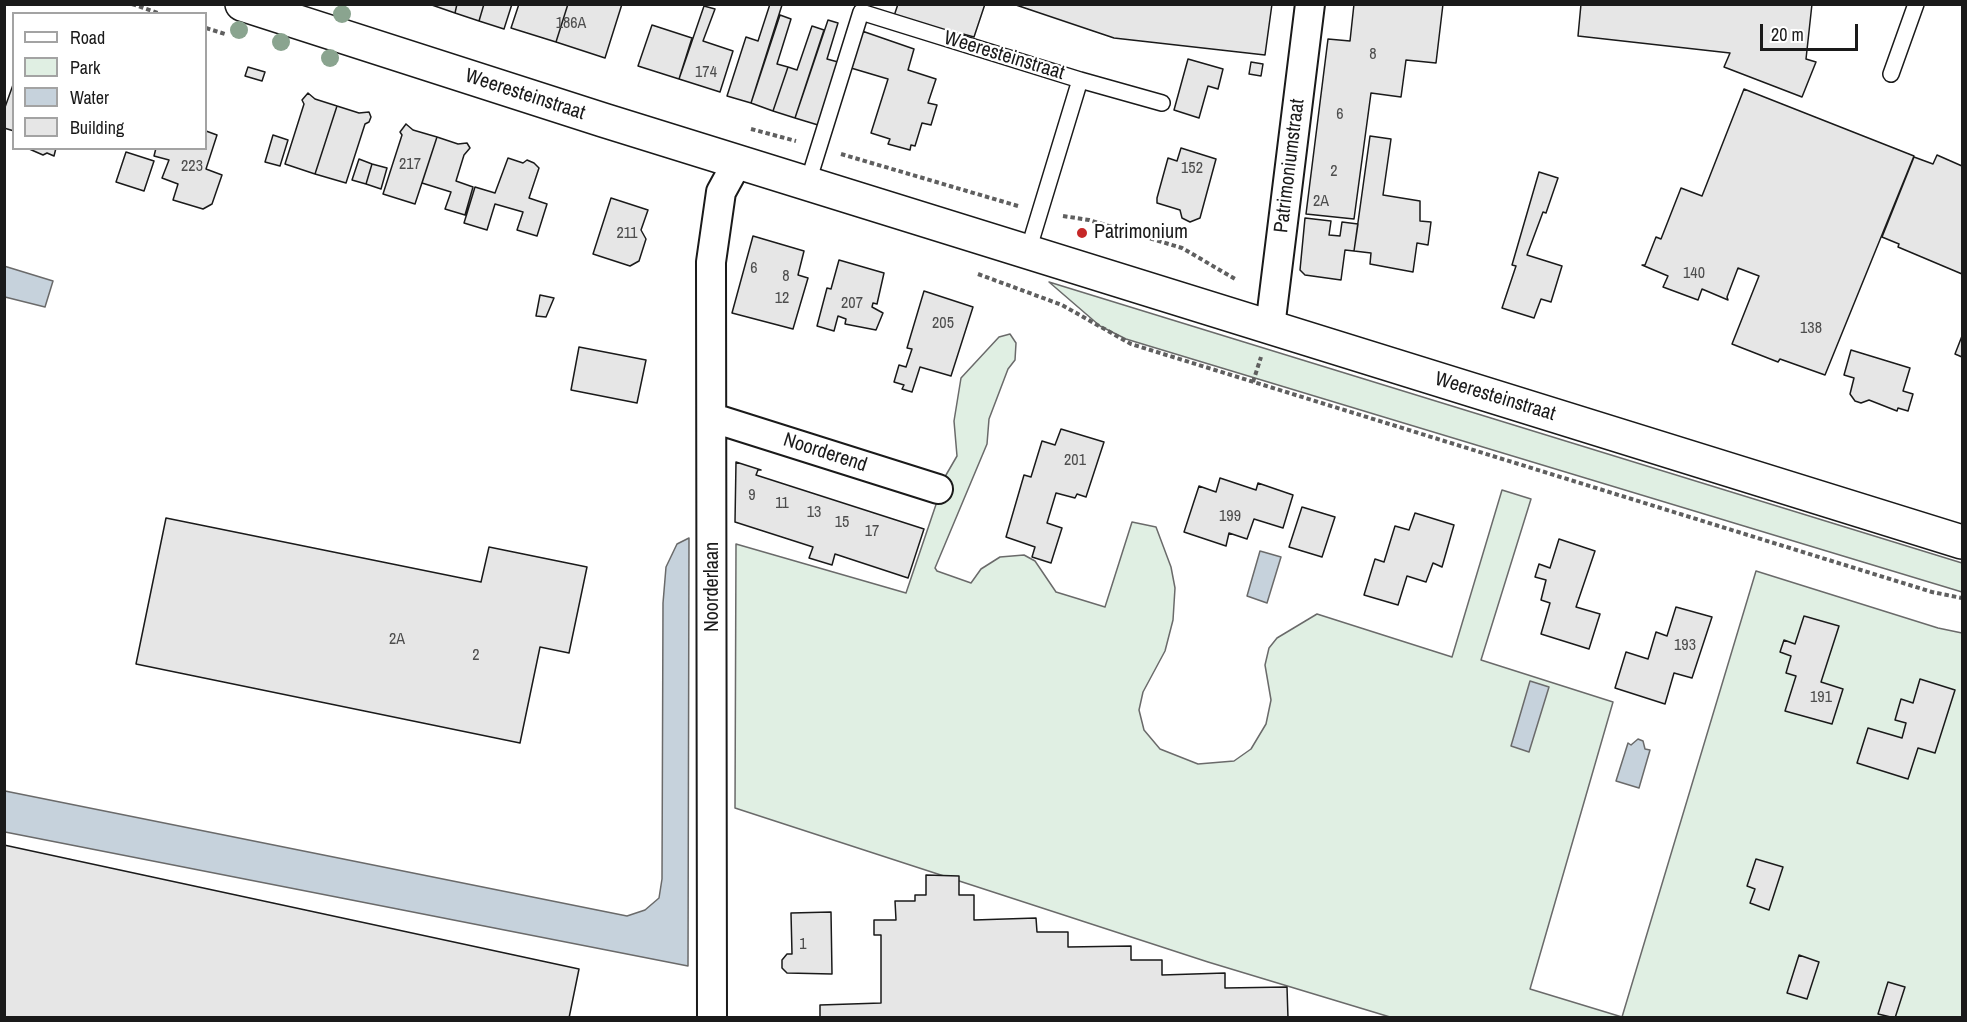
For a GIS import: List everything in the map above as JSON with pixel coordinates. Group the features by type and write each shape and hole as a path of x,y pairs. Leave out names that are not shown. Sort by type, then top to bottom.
{"main road":[{"name":"Weeresteinstraat","path":"242,4 1962,542"}],"street":[{"name":"Patrimoniumstraat","path":"1270,327 1310,4"},
{"name":"Noorderlaan","path":"712,1017 711,262 721,192 738,161"},
{"name":"Noorderend","path":"713,418 938,489"}],"lane":[{"path":"1891,74 1916,4"},
{"name":"Weeresteinstraat","path":"808,182 861,12 1080,80 1028,250"},
{"path":"1080,80 1162,104"}],"path":[{"path":"132,4 155,12"},
{"path":"748,128 1039,213 1089,220 1182,248 1241,282 1274,292"},
{"path":"1253,382 1921,589 1962,598"}],"green space":[{"path":"1049,282 1962,563 1962,592 1126,339 1100,326"},
{"path":"1010,334 1016,343 1015,360 1008,369 989,419 987,444 935,568 937,571 971,583 981,569 1000,557 1024,555 1035,561 1056,592 1105,607 1132,522 1156,527 1171,567 1175,588 1173,620 1165,651 1143,692 1139,710 1144,730 1160,749 1198,764 1234,761 1251,749 1266,724 1271,700 1265,665 1269,648 1277,638 1317,614 1452,657 1502,490 1531,499 1481,660 1613,702 1530,989 1622,1017 1390,1017 1208,962 735,808 736,544 906,593 946,475 957,456 954,421 961,378 999,337"},
{"path":"1756,571 1938,628 1962,633 1962,1017 1622,1017"}],"water":[{"path":"4,266 53,281 45,307 5,297"},
{"path":"689,538 688,966 5,832 5,791 627,916 645,910 659,898 662,879 663,603 666,567 677,544"},
{"path":"1260,551 1281,557 1267,603 1247,596"},
{"path":"1530,681 1549,687 1529,752 1511,746"},
{"path":"1638,739 1643,741 1645,749 1650,750 1639,788 1616,781 1628,743 1631,745"}],"building":[{"path":"429,4 457,4 455,13"},
{"path":"457,4 484,4 479,21 455,13"},
{"path":"484,4 512,4 504,29 479,21"},
{"path":"519,4 568,4 556,42 511,28"},
{"path":"568,4 622,4 605,58 556,42"},
{"path":"770,4 782,5 751,103 727,96 746,37 758,41"},
{"path":"898,4 985,4 974,37 963,34 962,38 894,16"},
{"path":"1013,4 1272,4 1265,55 1114,38"},
{"path":"1354,4 1443,4 1436,63 1406,60 1401,97 1371,93 1354,219 1306,214 1328,39 1350,41"},
{"path":"1581,4 1812,4 1806,59 1816,62 1802,97 1724,67 1730,53 1578,36"},
{"path":"704,6 715,9 703,41 733,51 720,92 679,79"},
{"path":"780,15 791,19 777,64 788,67 773,111 751,103"},
{"path":"828,20 838,23 827,59 838,62 818,125 795,118"},
{"path":"652,25 692,38 679,79 638,66"},
{"path":"812,26 824,30 795,118 773,111 788,67 797,70"},
{"path":"862,31 914,49 908,70 936,79 928,103 937,105 931,125 922,123 915,146 911,145 910,150 888,144 890,139 871,133 888,79 851,68"},
{"path":"1188,59 1223,69 1218,89 1208,86 1199,118 1174,110"},
{"path":"1251,62 1263,64 1261,76 1249,74"},
{"path":"248,67 265,72 262,81 245,76"},
{"path":"12,88 12,130 4,128 4,110"},
{"path":"1744,89 1914,156 1825,375 1780,359 1778,362 1732,344 1759,276 1738,268 1727,297 1728,300 1702,289 1698,300 1663,287 1668,276 1642,265 1645,265 1656,237 1661,239 1681,188 1702,196"},
{"path":"308,93 315,99 337,106 315,174 285,164 304,104 302,100"},
{"path":"337,106 359,113 369,112 371,117 365,124 346,183 315,174"},
{"path":"406,124 413,130 437,137 415,204 383,194 402,135 400,132"},
{"path":"207,131 217,135 206,169 222,175 212,204 203,209 173,200 178,184 162,178 169,160 154,156 156,150 207,150"},
{"path":"273,135 288,140 280,166 265,162"},
{"path":"1370,136 1391,139 1383,195 1420,201 1420,221 1431,222 1428,245 1417,243 1413,272 1370,264 1371,253 1354,251"},
{"path":"437,137 458,144 467,143 470,148 464,155 456,181 473,187 465,215 445,209 451,192 422,183"},
{"path":"1181,148 1216,159 1200,218 1190,222 1182,218 1180,210 1157,203 1168,158 1177,161"},
{"path":"32,150 56,150 54,156 47,153 43,155"},
{"path":"126,152 154,161 144,191 116,182"},
{"path":"1937,155 1962,166 1962,274 1898,247 1899,244 1882,237 1914,157 1933,164"},
{"path":"508,158 523,163 527,160 539,168 529,198 547,204 537,236 517,230 523,212 495,204 487,230 464,223 475,187 495,193"},
{"path":"359,159 372,164 366,184 352,180"},
{"path":"372,164 387,168 381,189 366,184"},
{"path":"1539,172 1558,178 1546,213 1543,212 1527,255 1562,266 1551,302 1541,299 1534,318 1502,308 1516,266 1512,265"},
{"path":"611,198 648,210 641,230 646,239 639,261 630,266 593,254"},
{"path":"1305,218 1331,221 1329,235 1340,236 1342,222 1358,224 1354,251 1345,250 1341,280 1305,275 1300,270"},
{"path":"753,236 804,251 798,275 808,278 793,329 732,313"},
{"path":"839,260 884,273 877,304 873,303 872,307 883,313 876,330 845,324 846,319 838,316 834,331 817,326 827,288 831,289"},
{"path":"924,291 973,307 951,376 920,367 912,392 902,389 904,385 894,382 899,365 906,367 912,349 907,348"},
{"path":"540,295 554,298 546,317 536,316"},
{"path":"1962,336 1962,357 1955,354"},
{"path":"579,347 646,360 637,403 571,390"},
{"path":"1851,350 1910,368 1903,391 1913,394 1908,411 1898,408 1897,411 1869,400 1861,403 1855,401 1850,394 1854,378 1844,375"},
{"path":"1061,429 1104,442 1086,497 1077,494 1075,498 1056,493 1047,523 1062,528 1051,563 1032,557 1035,547 1006,537 1024,475 1031,477 1042,441 1055,445"},
{"path":"736,462 761,470 758,470 756,475 924,529 908,578 835,554 832,565 809,558 813,547 735,522"},
{"path":"1220,478 1256,490 1258,483 1293,495 1283,528 1254,519 1247,539 1229,533 1226,546 1184,532 1199,486 1216,492"},
{"path":"1302,507 1335,517 1322,557 1289,547"},
{"path":"1415,513 1454,525 1442,567 1433,563 1426,582 1407,576 1398,605 1364,595 1375,559 1384,562 1395,526 1409,530"},
{"path":"166,518 481,582 489,547 587,567 569,653 540,647 520,743 136,664"},
{"path":"1559,539 1595,551 1576,607 1600,614 1589,649 1541,634 1550,603 1541,600 1546,580 1535,577 1539,564 1550,568"},
{"path":"1676,607 1712,617 1692,678 1674,673 1665,704 1615,688 1626,652 1648,659 1656,632 1667,636"},
{"path":"1804,616 1839,626 1821,682 1843,689 1832,724 1785,711 1796,676 1786,673 1791,656 1780,652 1784,640 1795,644"},
{"path":"1920,679 1955,690 1935,753 1918,748 1908,779 1857,763 1868,728 1902,738 1906,723 1895,720 1901,699 1913,703"},
{"path":"4,845 579,969 569,1018 4,1018"},
{"path":"1756,859 1783,867 1769,910 1750,903 1755,889 1747,886"},
{"path":"926,875 959,876 959,895 974,895 974,920 1036,918 1037,932 1068,932 1068,947 1131,946 1131,960 1162,960 1162,975 1225,973 1225,988 1287,987 1288,1018 820,1018 820,1005 881,1003 881,935 874,935 874,920 896,920 895,901 915,901 915,895 926,895"},
{"path":"831,912 832,974 787,973 782,968 782,960 787,954 792,954 791,913"},
{"path":"1799,955 1819,962 1807,999 1787,993"},
{"path":"1888,982 1905,987 1895,1018 1878,1014"}],"place":[{"name":"Patrimonium","path":"1082,233"}]}
